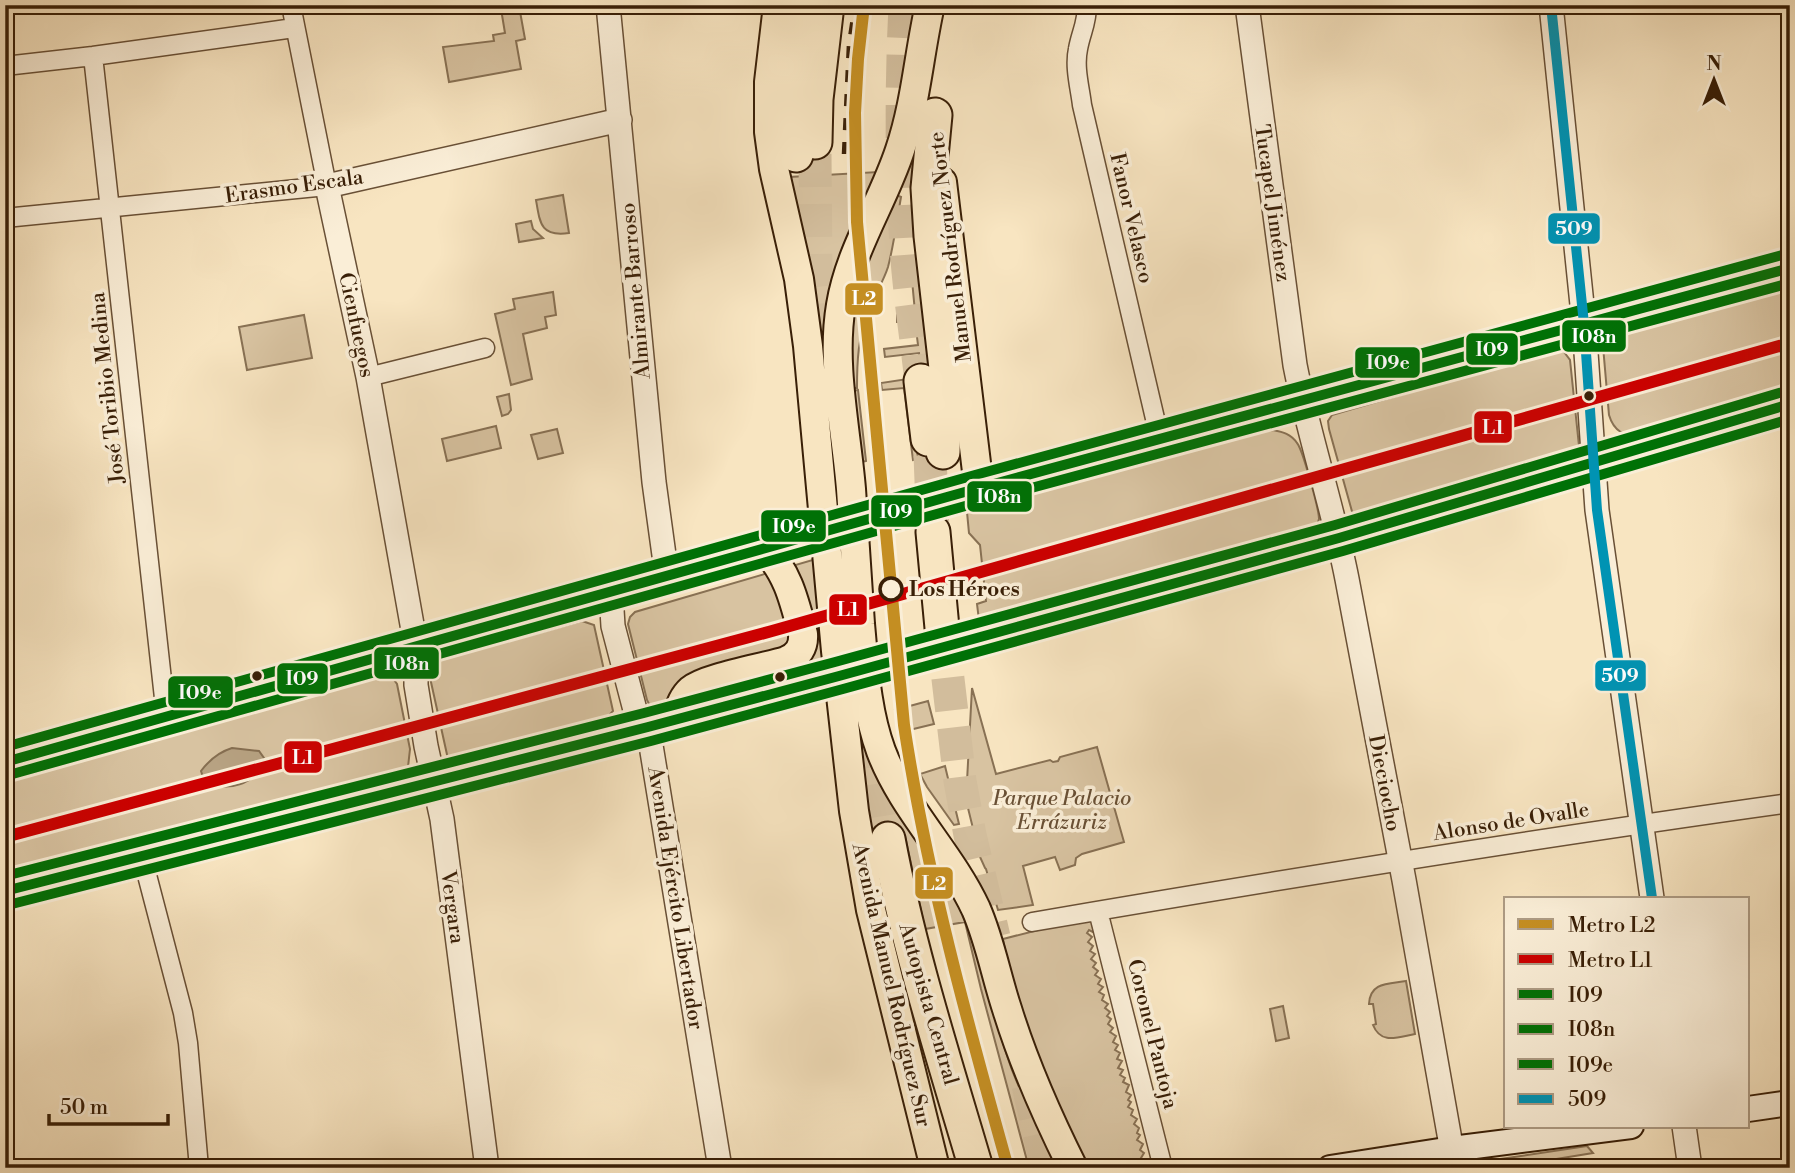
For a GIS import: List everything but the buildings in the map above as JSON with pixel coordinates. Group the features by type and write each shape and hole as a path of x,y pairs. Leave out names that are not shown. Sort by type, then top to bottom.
{"highway":[{"path":"802,5 793,73 793,122 805,154 816,99 827,5"},
{"path":"921,381 936,454 946,368 928,188 935,115"},
{"path":"933,532 942,628"},
{"name":"Autopista Central","path":"888,839 916,966 976,1168"}],"main road":[{"path":"778,5 769,82 769,132 774,169 806,323 824,533 851,672 869,704 881,750 902,793 958,875 976,910 1028,1070 1073,1168"},
{"path":"851,672 853,525 838,327 841,304 855,256 892,173 907,129 932,5"},
{"name":"Manuel Rodríguez Norte","path":"932,5 935,115 979,488"},
{"path":"5,762 979,488 1790,268"},
{"path":"5,891 648,727 851,672 1339,538 1790,404"},
{"path":"677,719 680,705 698,685 791,659 800,650 803,634 788,586 780,567 764,550"},
{"name":"Avenida Manuel Rodríguez Sur","path":"851,672 854,811 871,910 936,1168"},
{"path":"1750,1109 1790,1102"},
{"path":"1330,1168 1453,1159 1621,1128"}],"street":[{"name":"Cienfuegos","path":"290,5 368,377 416,647"},
{"name":"Almirante Barroso","path":"608,5 653,482 667,577"},
{"name":"Fanor Velasco","path":"1087,5 1086,23 1077,51 1082,106 1160,440"},
{"name":"Tucapel Jiménez","path":"1247,5 1295,365 1303,401"},
{"path":"1551,5 1584,324 1597,510 1652,897"},
{"path":"5,66 294,28"},
{"name":"José Toribio Medina","path":"93,55 166,716"},
{"name":"Erasmo Escala","path":"5,218 327,186 620,120"},
{"path":"368,377 485,348"},
{"name":"Dieciocho","path":"1303,401 1339,538 1453,1159"},
{"name":"Avenida Ejército Libertador","path":"613,592 613,626 635,710 648,727 720,1168"},
{"name":"Vergara","path":"416,647 415,680 443,828 488,1168"},
{"name":"Alonso de Ovalle","path":"1032,922 1400,861 1790,803"},
{"path":"142,856 185,1023 199,1168"},
{"name":"Coronel Pantoja","path":"1098,911 1163,1168"},
{"path":"1684,1128 1690,1168"}],"green space":[{"path":"519,6 525,39 516,41 521,69 449,82 443,47 494,41 493,35 505,33 501,9"},
{"path":"878,172 843,247 831,285 824,327 820,327 807,251 789,177"},
{"path":"563,195 569,233 547,231 541,222 536,200"},
{"path":"896,195 901,197 890,258 862,331 857,388 853,388 852,326 860,279 871,247"},
{"path":"531,221 533,229 543,238 519,242 516,224"},
{"path":"920,279 938,374 909,383 918,459 913,460 904,388 882,390 881,383 921,377 919,353 885,357 884,349 918,345 915,321 897,322 897,315 915,312 912,280"},
{"path":"1790,286 1790,393 1640,438 1624,434 1617,429 1609,415 1603,346 1607,337"},
{"path":"553,292 556,315 545,317 547,328 523,334 532,379 511,385 495,314 515,309 513,299"},
{"path":"304,315 312,358 247,370 239,327"},
{"path":"1559,350 1570,360 1579,446 1576,454 1360,520 1353,515 1329,429 1328,421 1332,415"},
{"path":"858,390 866,461 862,462 853,391"},
{"path":"509,394 511,410 502,416 497,397"},
{"path":"496,426 501,448 447,461 442,439"},
{"path":"557,429 563,453 538,459 531,435"},
{"path":"1273,430 1292,437 1303,457 1319,519 1310,533 979,620 977,604 986,601 980,545 969,533 967,512"},
{"path":"816,559 828,666 662,712 649,704 628,624 635,612"},
{"path":"582,621 594,625 613,711 602,723 460,760 448,759 427,664"},
{"path":"375,672 391,676 397,684 410,749 408,767 396,781 5,883 5,778"},
{"name":"Parque Palacio Errázuriz","path":"972,688 996,774 1050,760 1058,761 1060,757 1097,747 1124,842 1082,854 1076,858 1075,865 1060,870 1055,857 1023,866 1033,905 998,910 980,857 966,800"},
{"path":"928,701 934,724 901,732 895,710"},
{"path":"858,722 959,904 974,945 1012,1070 1059,1168 1029,1168 965,922 925,929 905,836 872,842"},
{"path":"945,766 959,824 954,825 920,774"},
{"path":"1081,919 1094,922 1095,933 1089,930 1087,933 1092,937 1088,942 1093,946 1090,951 1095,954 1091,959 1096,963 1093,967 1098,971 1095,975 1101,979 1098,984 1103,987 1099,992 1104,995 1102,1000 1108,1004 1105,1008 1110,1012 1107,1016 1111,1019 1108,1024 1113,1028 1110,1032 1116,1036 1113,1042 1118,1045 1115,1050 1120,1053 1117,1059 1122,1061 1118,1068 1123,1070 1120,1075 1125,1078 1123,1082 1129,1085 1126,1092 1131,1095 1128,1100 1131,1102 1128,1107 1133,1110 1131,1115 1137,1119 1134,1124 1139,1128 1137,1133 1140,1135 1137,1140 1143,1144 1140,1150 1144,1153 1141,1158 1146,1161 1144,1165 1147,1168 1087,1168 1049,1091 1009,972 1003,939"},
{"path":"1406,981 1415,1034 1385,1037 1376,1031 1373,1025 1376,1024 1373,1004 1369,1004 1370,997 1381,985"},
{"path":"1283,1006 1289,1038 1276,1041 1270,1009"},
{"path":"1587,1146 1593,1153 1488,1168 1494,1160"}],"shaded area":[{"path":"232,748 259,751 264,758 255,775 248,781 230,786 204,780 201,771 204,767 219,754"}],"tunnel":[{"path":"905,5 902,126 904,217 921,381"},
{"path":"815,154 816,278 829,385"},
{"path":"930,455 933,532"},
{"path":"942,628 960,781 994,937"},
{"path":"871,734 888,839"},
{"path":"1028,1085 1047,1168"}],"railway":[{"path":"844,154 849,44 855,5"}],"metro line":[{"name":"L2","path":"864,5 855,113 857,222 904,725 936,893 1008,1168"},
{"name":"L1","path":"5,837 772,631 1790,343"}],"transit line":[{"name":"509","path":"1551,5 1584,324 1597,510 1652,897"},
{"name":"I09e","path":"5,747 975,475 1786,254"},
{"name":"I09","path":"5,762 979,488 1790,268"},
{"name":"I08n","path":"9,775 983,501 1790,283"},
{"name":"I09e","path":"5,876 835,662 1335,525 1786,391"},
{"name":"I09","path":"5,891 839,676 1339,538 1790,404"},
{"name":"I08n","path":"8,905 651,741 843,689 1343,551 1790,419"}],"place":[{"name":"Los Héroes","path":"891,589"}]}
